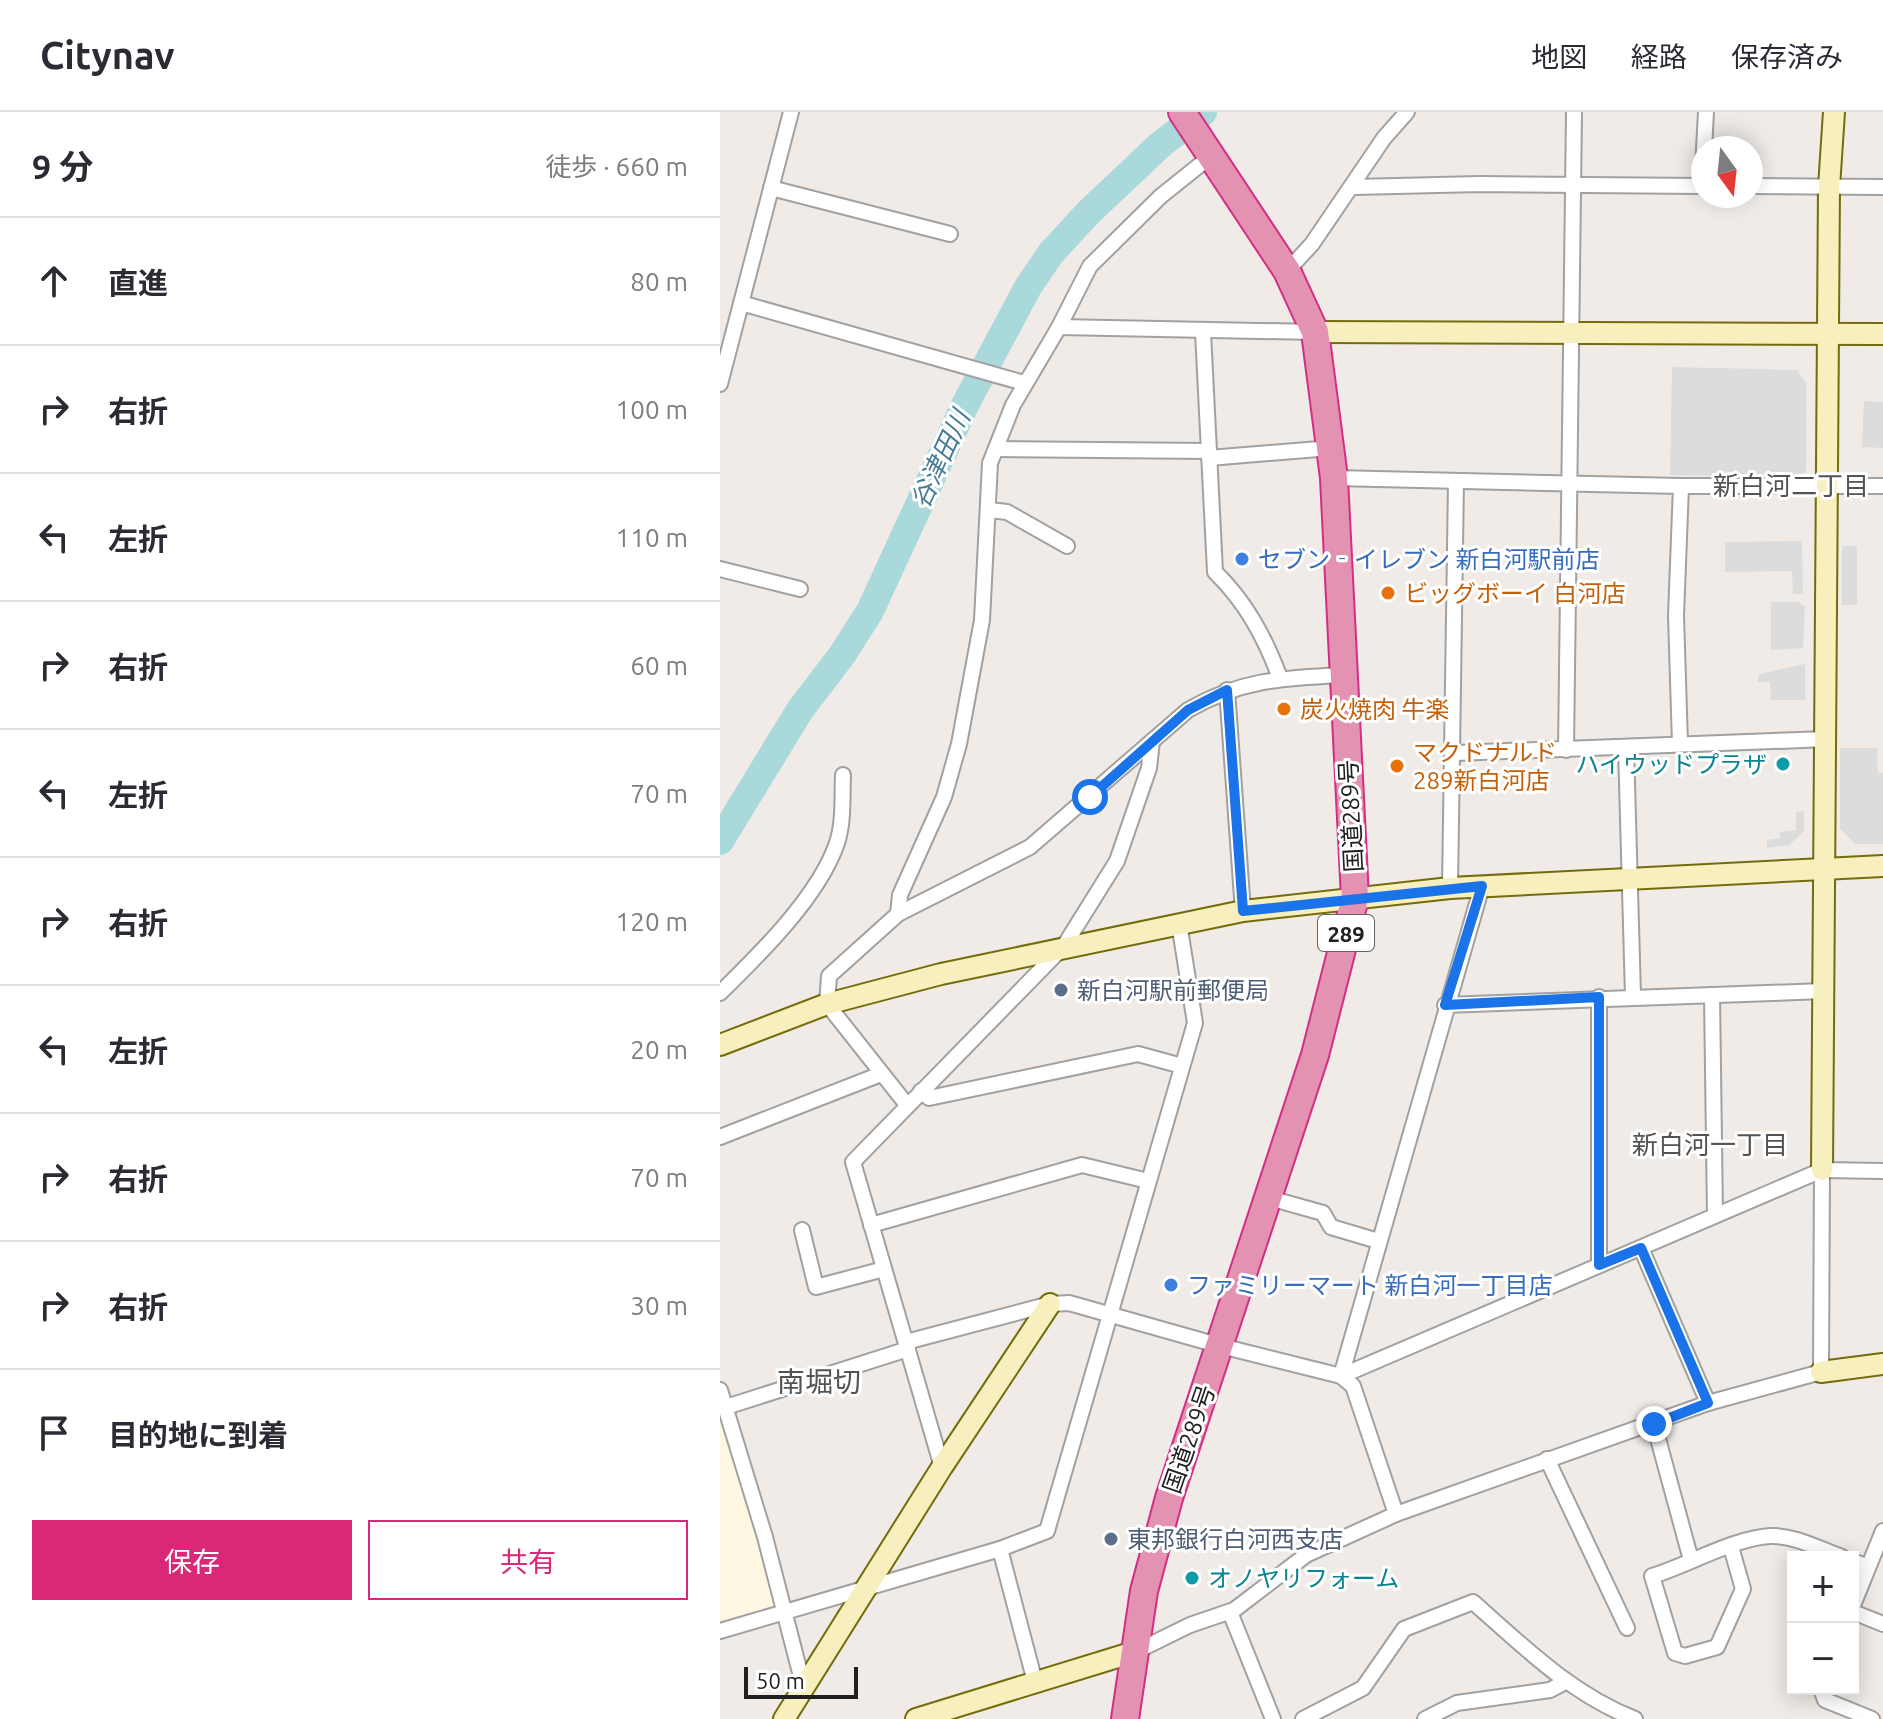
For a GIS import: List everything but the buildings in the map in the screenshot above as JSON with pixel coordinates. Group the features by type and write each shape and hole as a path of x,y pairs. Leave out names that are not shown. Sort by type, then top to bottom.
{"highway":[{"name":"国道289号","path":"1125,1719 1144,1591 1169,1498 1315,1055 1355,898 1334,478 1315,332 1287,271 1182,112"}],"street":[{"path":"720,384 791,112"},
{"path":"1287,271 1354,187 1384,138 1407,112"},
{"path":"1566,750 1574,112"},
{"path":"1705,136 1706,112"},
{"path":"1821,1372 1828,739 1829,187 1834,112"},
{"path":"898,914 900,895 944,797 959,744 982,620 990,463 1017,382 1059,327 1090,266 1208,152"},
{"path":"1354,187 1691,186"},
{"path":"1763,186 1883,187"},
{"path":"771,188 950,234"},
{"path":"741,303 962,363 1017,382"},
{"path":"1059,327 1203,332 1883,334"},
{"path":"1203,332 1215,572 1239,595 1269,650 1280,678"},
{"path":"996,449 1209,454 1331,448"},
{"path":"1334,478 1571,481 1681,486 1883,486"},
{"path":"1450,888 1455,753 1456,481"},
{"path":"1680,744 1676,616 1681,486"},
{"path":"989,510 1007,512 1067,546"},
{"path":"720,569 800,589"},
{"path":"907,1105 827,1004 829,976 898,914 1030,847 1188,710 1227,690 1251,682 1345,675"},
{"path":"1227,690 1243,911"},
{"path":"1455,753 1828,739"},
{"path":"942,1467 853,1162 1064,946 1117,861 1149,768 1152,741"},
{"path":"1626,747 1633,996"},
{"path":"720,993 786,921 831,855 842,820 843,775"},
{"path":"720,1045 827,1004 1064,946 1243,911 1450,888 1883,866"},
{"path":"1341,1376 1445,1005 1482,886"},
{"path":"720,1631 1000,1549 1047,1531 1195,1023 1179,923"},
{"path":"1445,1005 1824,991"},
{"path":"1712,995 1715,1215"},
{"path":"1599,997 1599,1265"},
{"path":"921,1091 929,1098 1138,1054 1182,1066"},
{"path":"720,1137 881,1074"},
{"path":"871,1225 1082,1165 1148,1181"},
{"path":"1341,1376 1822,1170 1883,1171"},
{"path":"1269,1198 1323,1213 1331,1227 1378,1241"},
{"path":"802,1230 816,1287 884,1269"},
{"path":"1641,1248 1708,1403"},
{"path":"726,1407 907,1346 1050,1304 1069,1303 1341,1376 1353,1386 1396,1514"},
{"path":"789,1716 942,1467 1050,1304"},
{"path":"916,1719 1134,1652 1230,1612 1306,1555 1396,1514 1708,1403 1821,1372 1883,1364"},
{"path":"720,1390 804,1688"},
{"path":"1654,1424 1691,1560"},
{"path":"1547,1459 1627,1628"},
{"path":"1859,1590 1883,1531"},
{"path":"1731,1547 1743,1589 1717,1647 1685,1656 1675,1653 1652,1576 1685,1566 1691,1560 1731,1547 1768,1536 1788,1538 1825,1551"},
{"path":"1000,1549 1035,1682"},
{"path":"1859,1563 1868,1567"},
{"path":"1303,1719 1363,1688 1404,1629 1473,1602 1565,1682 1600,1706 1635,1719"},
{"path":"1230,1612 1273,1719"},
{"path":"1859,1614 1883,1624"},
{"path":"1425,1719 1457,1703 1550,1690 1565,1682"},
{"path":"1823,1695 1825,1700 1872,1719"}],"shaded area":[{"path":"1672,367 1797,370 1806,383 1806,470 1801,477 1670,475"},
{"path":"1864,401 1883,402 1883,448 1862,447"},
{"path":"1802,541 1803,594 1793,594 1792,571 1725,572 1725,542"},
{"path":"1842,546 1857,546 1857,605 1842,605"},
{"path":"1771,602 1797,602 1805,606 1803,648 1771,650"},
{"path":"1805,664 1805,700 1771,700 1770,682 1757,682 1759,674"},
{"path":"1840,748 1877,748 1878,773 1883,773 1883,844 1855,844 1840,828"},
{"path":"1804,811 1804,831 1789,845 1767,848 1767,840 1780,838 1780,832 1796,830 1796,812"},
{"path":"720,1413 780,1611 720,1625"}],"waterway":[{"name":"谷津田川","path":"720,841 800,710 842,655 870,611 965,405 1028,287 1051,253 1089,212 1160,145 1203,112"}],"place":[{"name":"セブン‐イレブン 新白河駅前店","path":"1242,559"},
{"name":"ビッグボーイ 白河店","path":"1388,593"},
{"name":"炭火焼肉 牛楽","path":"1284,709"},
{"name":"ハイウッドプラザ","path":"1783,764"},
{"name":"マクドナルド 289新白河店","path":"1397,766"},
{"name":"新白河駅前郵便局","path":"1061,990"},
{"name":"ファミリーマート 新白河一丁目店","path":"1171,1285"},
{"name":"東邦銀行白河西支店","path":"1111,1539"},
{"name":"オノヤリフォーム","path":"1192,1578"}],"district":[{"name":"新白河二丁目","path":"1791,485"},
{"name":"新白河一丁目","path":"1710,1144"},
{"name":"南堀切","path":"819,1381"}],"route":[{"path":"1090,797 1188,710 1227,690 1243,911 1482,886 1445,1005 1599,997 1599,1265 1641,1248 1708,1403 1654,1424"}]}
